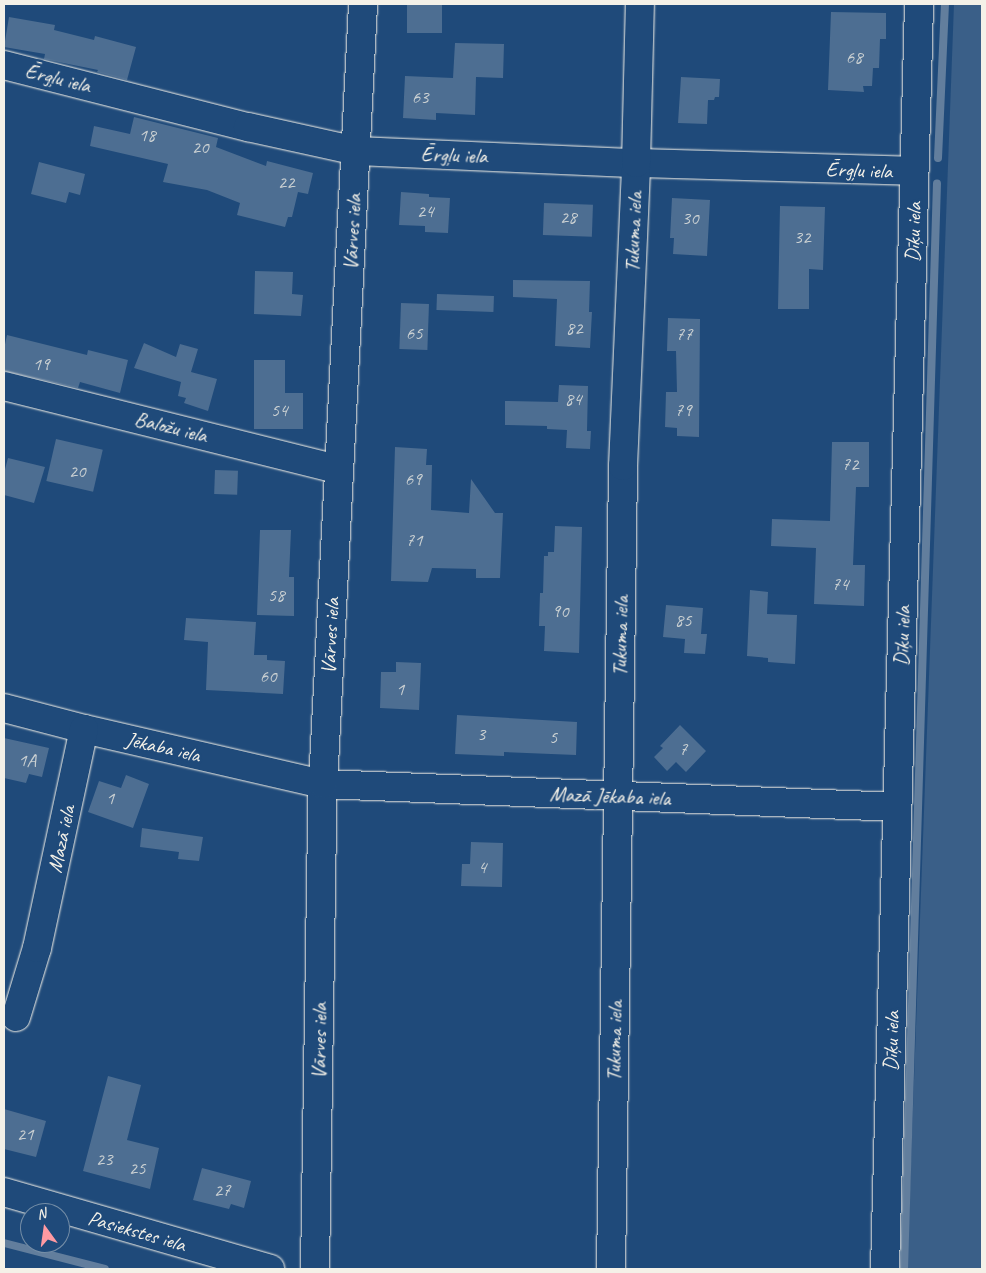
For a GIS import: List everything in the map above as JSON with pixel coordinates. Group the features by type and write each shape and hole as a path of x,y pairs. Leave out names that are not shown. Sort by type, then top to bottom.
{"street":[{"name":"Vārves iela","path":"315,1269 323,784 363,4"},
{"name":"Tukuma iela","path":"611,1269 623,466 636,163 640,4"},
{"name":"Dīķu iela","path":"884,1269 919,4"},
{"name":"Ērgļu iela","path":"4,65 248,127 356,151 636,163 914,171"},
{"name":"Baložu iela","path":"4,386 338,468"},
{"name":"Jēkaba iela","path":"4,708 84,729 323,784"},
{"name":"Mazā iela","path":"16,1018 37,948 84,729"},
{"name":"Mazā Jēkaba iela","path":"323,784 897,806"},
{"name":"Pasiekstes iela","path":"4,1192 270,1269"}],"shaded area":[{"path":"954,4 982,4 982,1269 907,1269"}],"building":[{"path":"407,4 442,4 442,33 407,33"},
{"path":"831,12 886,13 886,39 880,39 879,68 873,68 872,86 863,86 864,92 828,90"},
{"path":"9,17 55,25 54,30 94,40 95,36 136,47 127,80 97,72 98,70 44,59 45,54 4,47"},
{"path":"455,43 504,44 503,78 476,77 475,115 436,113 436,120 403,118 405,76 453,78"},
{"path":"681,77 720,79 719,97 715,97 714,100 708,100 707,124 678,123"},
{"path":"134,117 218,138 216,147 266,166 267,161 313,173 308,194 298,192 292,217 288,217 285,227 237,215 240,203 207,190 163,182 168,164 90,146 94,126 130,134"},
{"path":"39,162 85,174 80,195 69,192 66,203 31,194"},
{"path":"401,192 429,194 429,197 450,198 448,233 425,232 425,226 399,225"},
{"path":"672,198 710,200 707,256 673,254 674,238 670,238"},
{"path":"544,203 593,205 592,237 543,235"},
{"path":"780,206 825,207 823,270 809,269 809,309 778,309"},
{"path":"255,271 293,272 292,294 303,295 301,316 254,314"},
{"path":"513,280 590,281 589,312 592,312 590,348 555,346 557,299 513,297"},
{"path":"437,294 494,296 493,312 436,310"},
{"path":"401,303 429,304 427,350 399,349"},
{"path":"668,318 700,319 699,437 677,436 677,428 665,427 666,392 677,392 676,351 667,351"},
{"path":"7,335 87,355 88,350 128,360 120,393 80,382 78,388 4,371 4,349"},
{"path":"144,343 176,357 180,344 198,349 191,372 217,379 208,411 184,403 186,398 178,396 181,382 134,368"},
{"path":"254,360 285,360 285,393 303,393 303,429 254,429"},
{"path":"559,385 588,386 587,431 591,431 590,449 566,448 567,430 547,429 547,426 505,425 505,401 558,402"},
{"path":"56,439 103,450 93,492 46,481"},
{"path":"832,442 869,442 869,487 856,487 853,565 865,565 864,606 814,604 816,548 771,546 772,519 830,521"},
{"path":"395,447 427,449 426,465 432,465 431,510 469,513 471,479 495,513 503,513 500,578 476,578 476,569 432,568 428,582 391,581"},
{"path":"8,458 45,467 34,503 4,495 4,473"},
{"path":"215,470 238,471 237,495 214,494"},
{"path":"555,526 582,527 579,653 544,651 545,626 539,626 540,593 543,593 544,556 548,556 548,552 554,552"},
{"path":"260,530 291,530 289,577 294,577 294,616 257,615"},
{"path":"750,590 768,592 767,614 797,615 795,664 768,662 768,658 747,656"},
{"path":"666,605 703,608 701,634 707,634 705,654 684,653 685,639 663,637"},
{"path":"186,618 256,622 254,655 267,655 267,660 285,661 283,694 206,690 208,642 184,640"},
{"path":"396,662 421,663 419,710 380,708 381,672 396,672"},
{"path":"457,715 577,722 576,755 504,752 504,756 455,754"},
{"path":"680,725 706,751 686,772 676,762 667,771 654,757 663,748 660,746"},
{"path":"4,738 49,748 42,777 29,774 26,783 4,778"},
{"path":"126,775 149,784 133,828 88,812 99,781 121,788"},
{"path":"142,828 203,837 199,861 178,859 179,852 140,847"},
{"path":"471,842 503,843 502,887 461,886 462,864 470,864"},
{"path":"108,1076 141,1085 127,1140 159,1148 150,1189 83,1171"},
{"path":"4,1109 46,1121 36,1157 4,1149"},
{"path":"202,1168 251,1181 244,1208 231,1204 229,1209 193,1200"}],"waterway":[{"path":"938,158 945,4"},
{"path":"904,1269 937,184"},
{"path":"4,1243 105,1269"}]}
